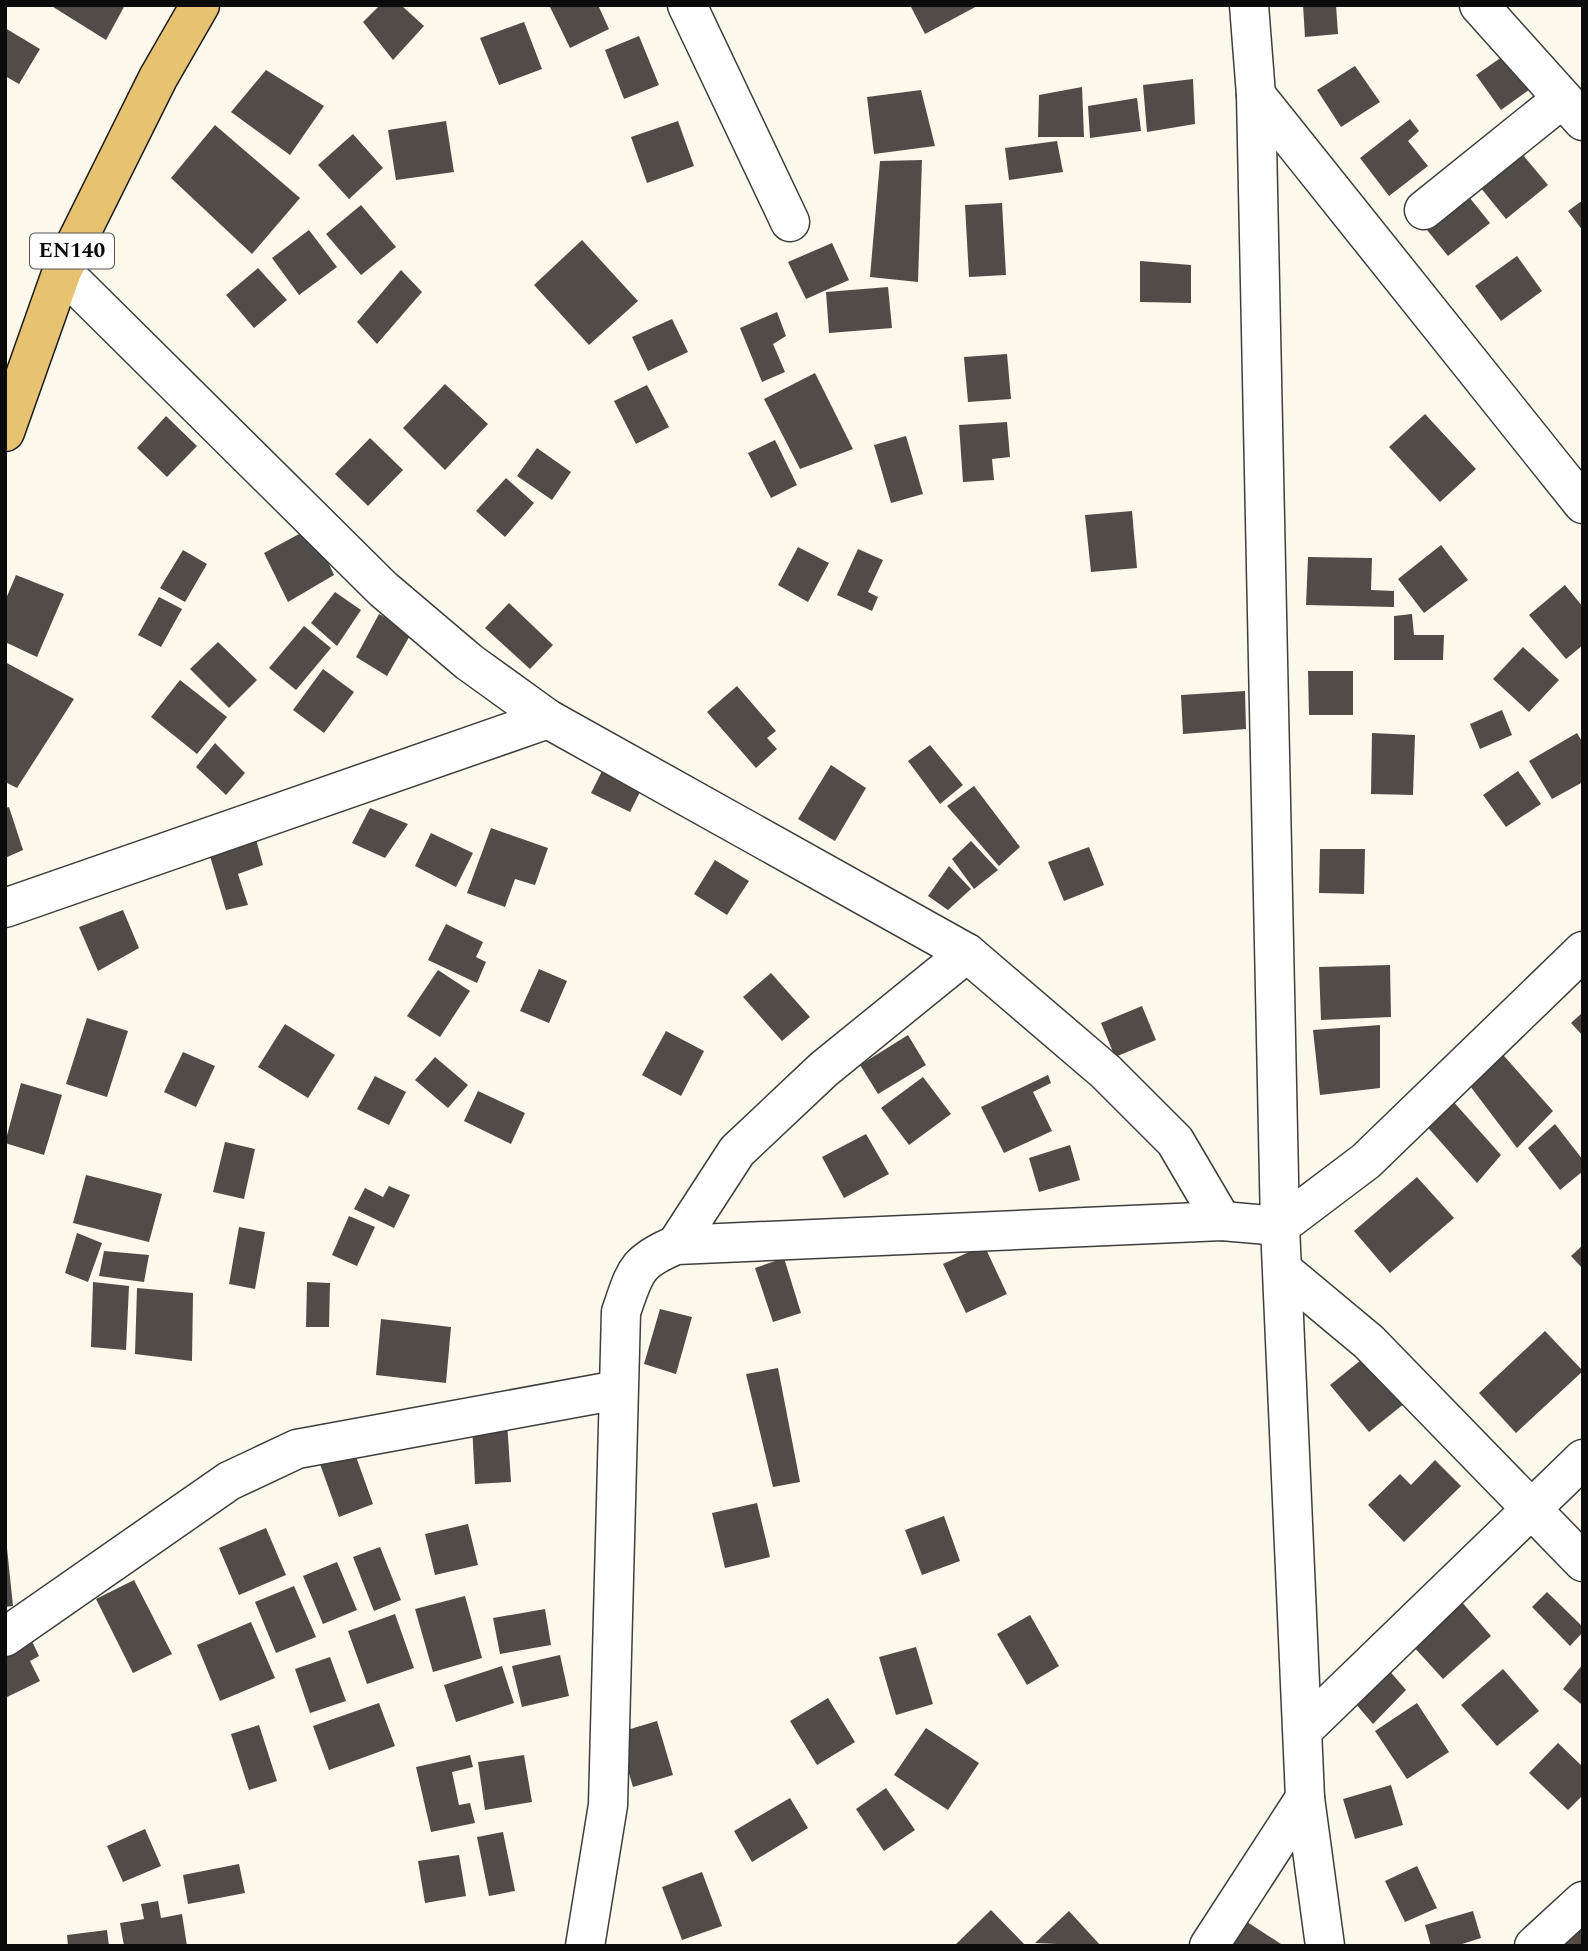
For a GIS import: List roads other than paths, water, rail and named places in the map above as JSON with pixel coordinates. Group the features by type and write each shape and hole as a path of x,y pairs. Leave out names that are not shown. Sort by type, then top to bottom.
{"main road":[{"name":"EN140","path":"5,432 62,271 159,78 200,5"}],"street":[{"path":"687,5 790,222"},
{"path":"1249,5 1256,95 1280,1226 1305,1798 1325,1946"},
{"path":"1424,210 1573,110 1479,5"},
{"path":"1256,95 1583,504"},
{"path":"62,271 383,589 469,662 548,719 967,953 1106,1072 1175,1141 1222,1221"},
{"path":"5,908 548,719"},
{"path":"585,1946 608,1805 621,1312 634,1277 649,1256 676,1245 1222,1221 1280,1226 1366,1161 1583,951"},
{"path":"676,1245 737,1151 824,1069 967,953"},
{"path":"1284,1272 1369,1342 1583,1562"},
{"path":"5,1637 229,1481 297,1449 618,1390"},
{"path":"1303,1730 1583,1459"},
{"path":"1209,1946 1305,1798"},
{"path":"1534,1946 1583,1901"}]}
